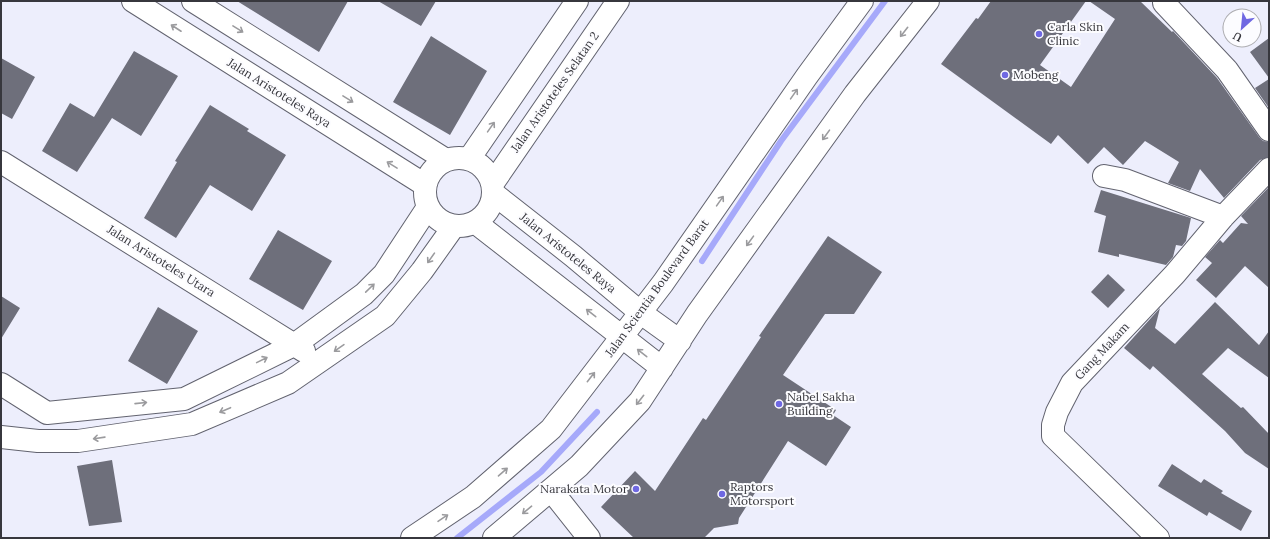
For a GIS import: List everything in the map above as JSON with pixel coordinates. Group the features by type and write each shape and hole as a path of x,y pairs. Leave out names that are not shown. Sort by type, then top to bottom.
{"street":[{"name":"Jalan Aristoteles Raya","path":"133,1 425,185"},
{"path":"193,1 446,160"},
{"name":"Jalan Aristoteles Selatan 2","path":"493,189 618,1"},
{"name":"Jalan Scientia Boulevard Barat","path":"412,538 473,497 551,429 641,313 862,1"},
{"path":"494,538 579,466 640,401 680,340 856,94 928,1"},
{"path":"493,189 491,206 485,216 476,223 465,226 454,226 439,219 428,207 425,196 425,185 429,175 436,166 446,160 457,158 469,159 570,3 601,25"},
{"path":"1164,3 1227,70 1269,130"},
{"path":"196,42 214,14"},
{"name":"Jalan Aristoteles Raya","path":"469,159 479,164 487,172 493,189 641,313 680,340"},
{"name":"Jalan Aristoteles Utara","path":"1,162 320,360"},
{"name":"Gang Makam","path":"1158,538 1053,436 1053,425 1057,412 1072,383 1174,274 1223,217 1269,169"},
{"path":"1104,176 1125,180 1223,217"},
{"path":"1,384 47,412 184,399 294,345 364,294 384,274 428,207"},
{"path":"476,223 662,368"},
{"path":"1,437 38,441 78,441 192,424 288,383 385,316 422,271 454,226"},
{"path":"38,441 47,412"},
{"path":"550,490 583,536"}],"building":[{"path":"237,1 348,1 319,52"},
{"path":"378,1 436,1 421,26"},
{"path":"991,1 1086,1 1040,65 1071,87 1115,19 1089,1 1140,1 1172,32 1173,31 1217,78 1259,137 1263,141 1269,142 1269,157 1260,160 1224,198 1200,169 1190,191 1168,183 1179,162 1145,141 1123,165 1104,147 1088,164 1058,135 1051,144 941,64"},
{"path":"431,36 487,71 450,135 393,102"},
{"path":"1269,38 1269,78 1250,52 1255,48 1262,48 1262,43"},
{"path":"134,51 178,76 141,136 112,118 77,172 42,151 70,103 94,117"},
{"path":"1,58 35,77 12,119 1,113"},
{"path":"1269,79 1269,108 1255,88"},
{"path":"210,105 249,129 247,131 286,155 252,211 210,185 176,238 144,218 177,162 175,161"},
{"path":"1269,187 1269,288 1245,266 1216,298 1196,280 1212,263 1205,257 1220,240 1223,243 1241,223 1248,224 1241,216"},
{"path":"1101,190 1191,218 1186,241 1182,246 1176,245 1173,257 1166,265 1119,254 1119,257 1098,252 1106,216 1094,212"},
{"path":"278,230 332,261 303,310 249,279"},
{"path":"828,236 882,272 854,314 825,314 783,375 836,410 833,415 851,427 826,466 788,441 739,518 738,524 714,528 704,538 634,538 601,507 635,471 655,491 703,418 706,420 761,337 759,336"},
{"path":"1108,274 1125,290 1108,308 1091,292"},
{"path":"1,296 20,308 1,339"},
{"path":"1215,302 1259,345 1269,331 1269,378 1228,348 1202,374 1241,408 1243,407 1269,434 1269,469 1245,453 1225,431 1153,366 1150,370 1124,348 1160,308 1155,328 1175,344"},
{"path":"158,307 198,331 167,384 128,361"},
{"path":"112,460 122,522 89,526 77,466"},
{"path":"1172,464 1201,483 1204,479 1223,491 1221,493 1252,511 1241,531 1209,512 1207,516 1158,486"}],"waterway":[{"path":"702,261 781,141 885,1"},
{"path":"457,538 541,472 597,412"}],"place":[{"name":"Carla Skin Clinic","path":"1039,34"},
{"name":"Mobeng","path":"1005,75"},
{"name":"Nabel Sakha Building","path":"779,404"},
{"name":"Narakata Motor","path":"636,489"},
{"name":"Raptors Motorsport","path":"722,494"}]}
